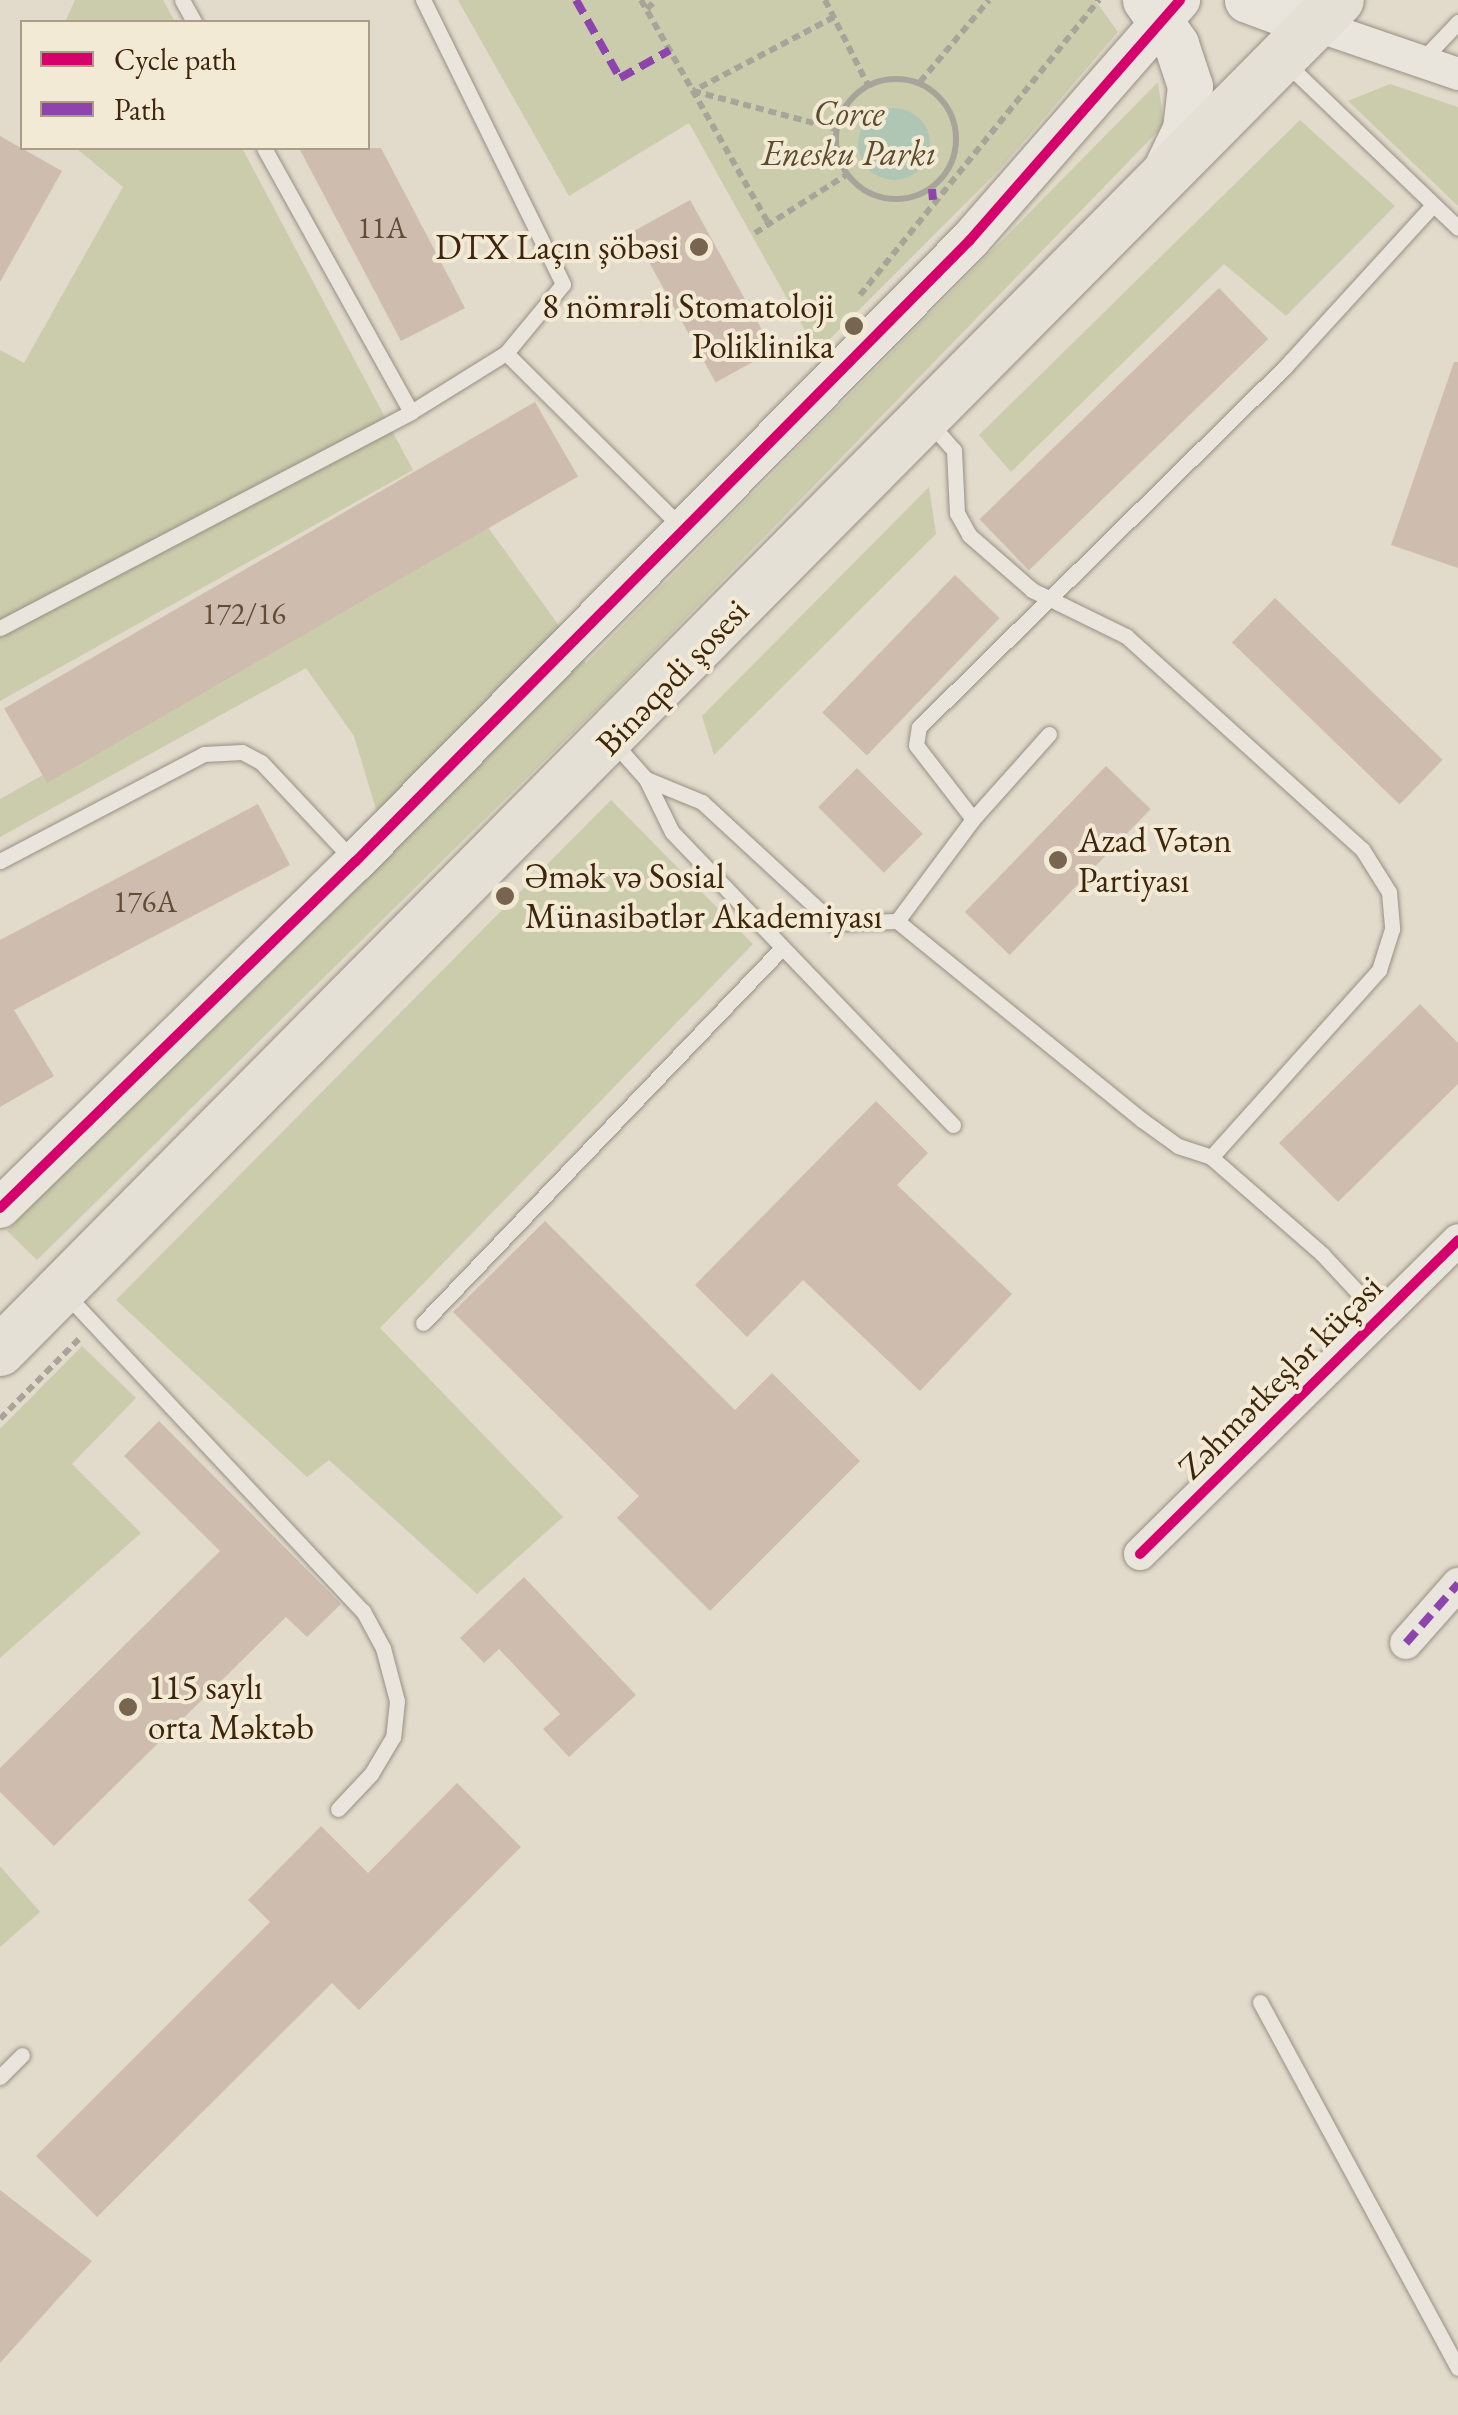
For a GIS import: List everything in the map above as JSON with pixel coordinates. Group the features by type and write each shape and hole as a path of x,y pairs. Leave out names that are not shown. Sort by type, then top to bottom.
{"main road":[{"path":"1256,2 1312,28"},
{"path":"1159,183 1184,129 1190,86 1162,7"},
{"name":"Binəqədi şosesi","path":"0,1351 1312,28"}],"street":[{"path":"0,1208 356,862 970,240 1162,7"},
{"path":"1312,28 1458,74"},
{"name":"Zəhmətkeşlər küçəsi","path":"1140,1554 1458,1240"},
{"path":"1406,1643 1458,1584"}],"lane":[{"path":"0,628 410,412 506,353 565,278 423,0"},
{"path":"1421,61 1458,22"},
{"path":"1312,28 1431,207 1458,228"},
{"path":"265,150 410,412"},
{"path":"973,819 916,745 919,727 1285,368 1431,207"},
{"path":"506,353 683,530"},
{"path":"925,417 954,450 958,513 969,535 1032,590 1126,636 1362,849 1389,892 1392,929 1380,970 1211,1157"},
{"path":"897,921 973,819 1049,734"},
{"path":"610,740 646,779 672,832 953,1125"},
{"path":"0,861 204,754 242,752 260,762 356,862"},
{"path":"646,779 702,802 833,923 897,921 1142,1120 1178,1146 1211,1157 1322,1254 1381,1317"},
{"path":"423,1323 782,948"},
{"path":"62,1290 362,1611 383,1648 397,1701 393,1737 371,1774 338,1809"},
{"path":"1260,2002 1458,2368"},
{"path":"0,2078 22,2054"}],"path":[{"path":"642,0 769,224"},
{"path":"647,10 656,0"},
{"path":"826,0 868,86"},
{"path":"920,82 988,0"},
{"path":"852,306 1099,0"},
{"path":"693,91 834,17"},
{"path":"888,77 920,82 946,102 957,132 952,164 932,189 903,200 871,196 846,175 834,145 839,114 868,86 888,77"},
{"path":"693,91 836,129"},
{"path":"755,233 846,175"},
{"path":"0,1419 72,1348"}],"green space":[{"path":"75,0 163,0 174,20 66,20"},
{"name":"Corce Enesku Parkı","path":"458,0 1095,0 1118,32 1000,169 817,352 689,123 569,196"},
{"path":"1158,82 1164,125 616,690 37,1260 7,1231 388,849 354,736 306,668 0,837 0,799 487,526 586,663"},
{"path":"1390,84 1458,107 1458,206 1348,101"},
{"path":"1300,120 1395,206 1286,316 1224,264 1011,472 979,435"},
{"path":"78,150 243,150 413,470 0,701 0,350 24,363 123,187"},
{"path":"929,487 936,534 714,755 702,716"},
{"path":"611,800 753,944 380,1328 563,1517 477,1594 329,1460 307,1477 116,1300"},
{"path":"82,1346 136,1398 72,1464 141,1533 0,1658 0,1429"},
{"path":"0,1866 40,1912 0,1947"}],"shaded area":[{"path":"894,108 908,110 920,118 928,130 928,158 920,170 908,178 894,180 880,178 868,170 860,158 858,144 860,130 868,118 880,110"}],"building":[{"path":"0,136 62,171 0,282"},
{"path":"381,148 465,308 401,341 300,150"},
{"path":"690,200 773,350 716,382 632,232"},
{"path":"1219,288 1268,339 1029,570 979,519"},
{"path":"1454,362 1458,362 1458,568 1391,545"},
{"path":"535,402 578,476 47,783 4,708"},
{"path":"955,575 1000,618 867,755 822,712"},
{"path":"1275,598 1443,760 1400,804 1232,643"},
{"name":"Azad Vətən Partiyası","path":"1106,766 1151,809 1010,955 965,912"},
{"path":"857,768 923,834 884,873 818,807"},
{"path":"258,804 290,865 14,1010 54,1076 0,1107 0,940"},
{"path":"1420,1004 1458,1043 1458,1084 1338,1202 1279,1143"},
{"path":"876,1101 928,1153 897,1185 1012,1294 920,1391 803,1280 747,1337 695,1285"},
{"path":"545,1221 735,1410 772,1373 860,1461 710,1611 617,1518 639,1496 453,1312"},
{"name":"115 saylı orta Məktəb","path":"159,1421 341,1604 307,1637 286,1617 54,1846 0,1792 0,1768 220,1551 124,1456"},
{"path":"524,1577 636,1695 569,1757 543,1729 560,1714 499,1649 484,1663 460,1638"},
{"path":"457,1783 521,1847 359,2010 332,1983 97,2217 36,2156 270,1922 248,1900 321,1826 368,1873"},
{"path":"0,2190 92,2261 0,2363"}],"marked path":[{"path":"576,0 620,78 670,50"},
{"path":"932,189 933,200"},
{"path":"1406,1643 1458,1584"}],"cycle path":[{"path":"0,1208 355,862 970,240 1180,0"},
{"path":"1140,1554 1458,1240"}],"place":[{"name":"DTX Laçın şöbəsi","path":"699,247"},
{"name":"8 nömrəli Stomatoloji Poliklinika","path":"854,326"},
{"name":"Azad Vətən Partiyası","path":"1058,860"},
{"name":"Əmək və Sosial Münasibətlər Akademiyası","path":"505,896"},
{"name":"115 saylı orta Məktəb","path":"128,1707"}]}
